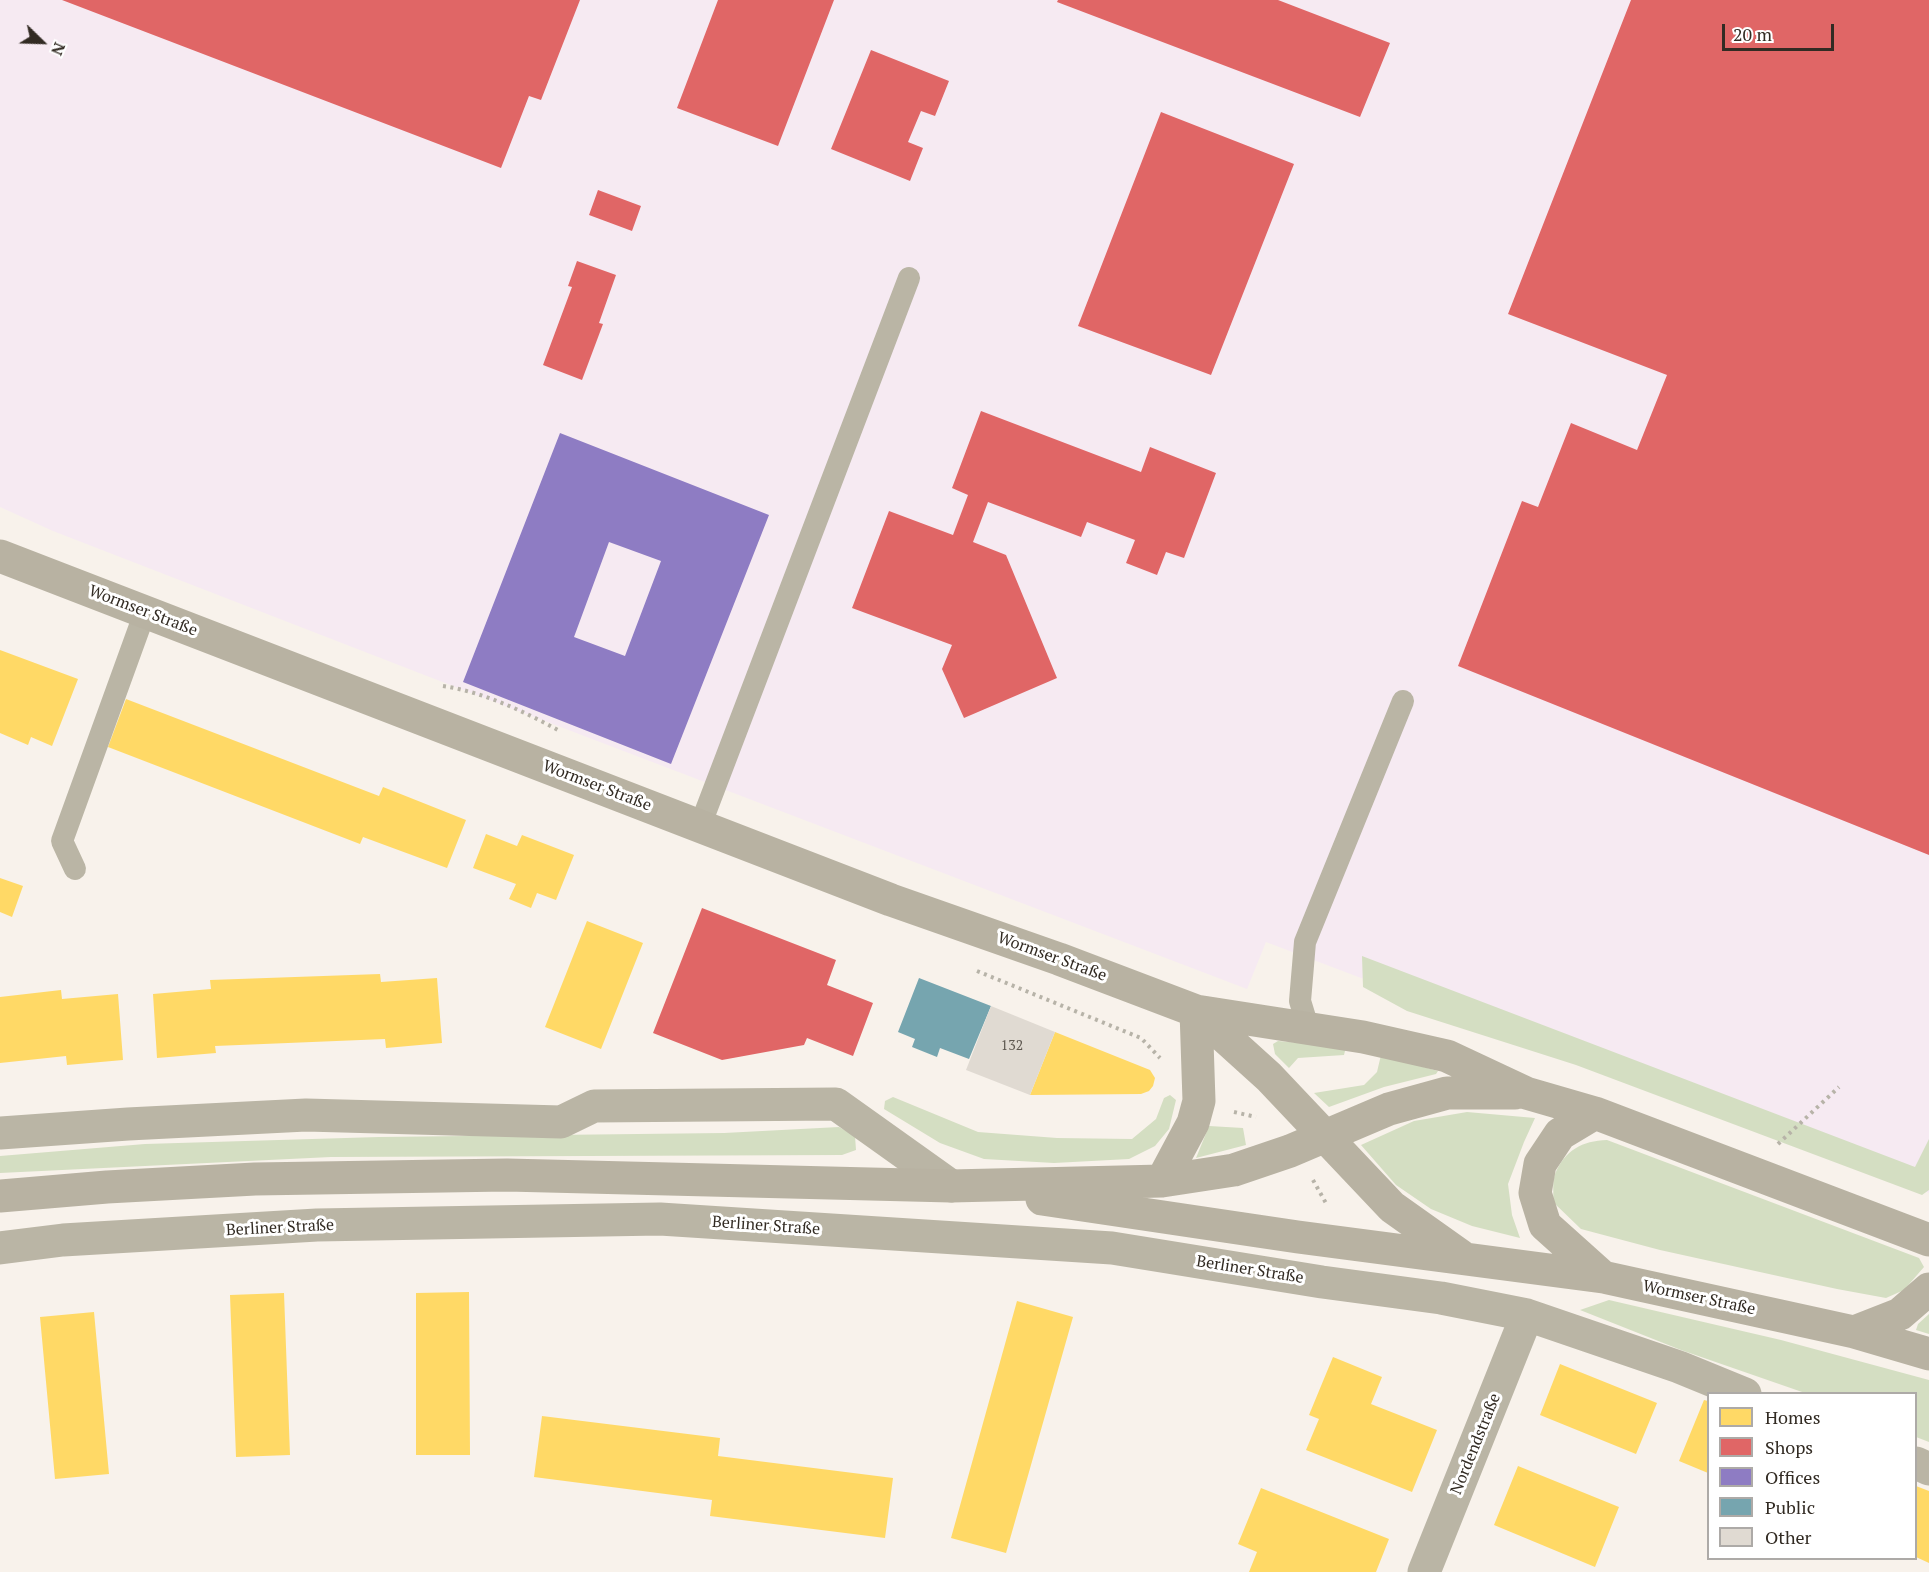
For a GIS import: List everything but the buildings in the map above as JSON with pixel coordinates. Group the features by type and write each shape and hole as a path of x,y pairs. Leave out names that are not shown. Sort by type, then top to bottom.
{"main road":[{"name":"Wormser Straße","path":"0,556 891,900 1059,959 1196,1011 1308,1027 1448,1056 1526,1092 1595,1113 1929,1240"},
{"name":"Wormser Straße","path":"1196,1011 1269,1077 1326,1136"},
{"path":"0,1196 107,1187 243,1180 507,1175 951,1186 1162,1181 1193,1123 1199,1101 1196,1011"},
{"name":"Wormser Straße","path":"1162,1181 1234,1170 1290,1151 1389,1109 1447,1093 1526,1092"},
{"path":"1595,1113 1560,1134 1540,1164 1534,1193 1545,1225 1603,1277"},
{"path":"1326,1136 1392,1207 1465,1259"},
{"path":"951,1186 1465,1259"},
{"name":"Wormser Straße","path":"1465,1259 1603,1277 1854,1332 1929,1354"},
{"path":"1854,1332 1900,1314 1929,1289"}],"street":[{"path":"0,1133 306,1115 561,1122 594,1106 836,1104 951,1186"},
{"name":"Berliner Straße","path":"0,1248 63,1240 317,1225 660,1219 1112,1248 1322,1282 1441,1298 1527,1315"},
{"path":"1527,1315 1679,1367 1740,1392"},
{"name":"Nordendstraße","path":"1424,1572 1527,1315"}],"lane":[{"path":"700,826 909,278"},
{"path":"75,869 62,841 146,612"},
{"path":"1308,1027 1300,1001 1305,942 1403,701"}],"path":[{"path":"1774,1148 1839,1088"},
{"path":"1290,1151 1306,1169 1332,1214 1328,1241"}],"shaded area":[{"path":"0,0 1929,0 1929,1193 1266,942 1247,989 427,676 53,531 0,507"}],"green space":[{"path":"1362,956 1915,1167 1929,1139 1929,1190 1922,1195 1576,1065 1407,1011 1363,987"},
{"path":"1278,1041 1346,1047 1344,1055 1298,1058 1289,1068 1275,1054 1273,1044"},
{"path":"1381,1055 1438,1071 1436,1074 1384,1087 1329,1107 1314,1093 1364,1085 1377,1072"},
{"path":"1170,1095 1176,1100 1169,1129 1155,1146 1129,1159 1054,1163 984,1159 940,1143 884,1109 885,1101 893,1097 978,1132 1057,1138 1132,1139 1156,1119 1164,1098"},
{"path":"1467,1112 1535,1118 1508,1184 1512,1215 1520,1238 1472,1226 1431,1209 1396,1185 1361,1145 1414,1121"},
{"path":"1209,1126 1243,1128 1246,1145 1196,1158"},
{"path":"839,1127 855,1136 856,1150 842,1155 331,1157 0,1173 0,1156 145,1144 379,1137 724,1133"},
{"path":"1607,1140 1919,1258 1924,1267 1904,1290 1886,1298 1660,1250 1581,1229 1553,1202 1555,1174 1564,1159 1575,1148 1590,1142"},
{"path":"1609,1300 1781,1340 1929,1380 1929,1442 1917,1437 1917,1392 1802,1392 1681,1350 1580,1310"},
{"path":"1929,1314 1929,1334 1916,1330 1918,1324"}]}
